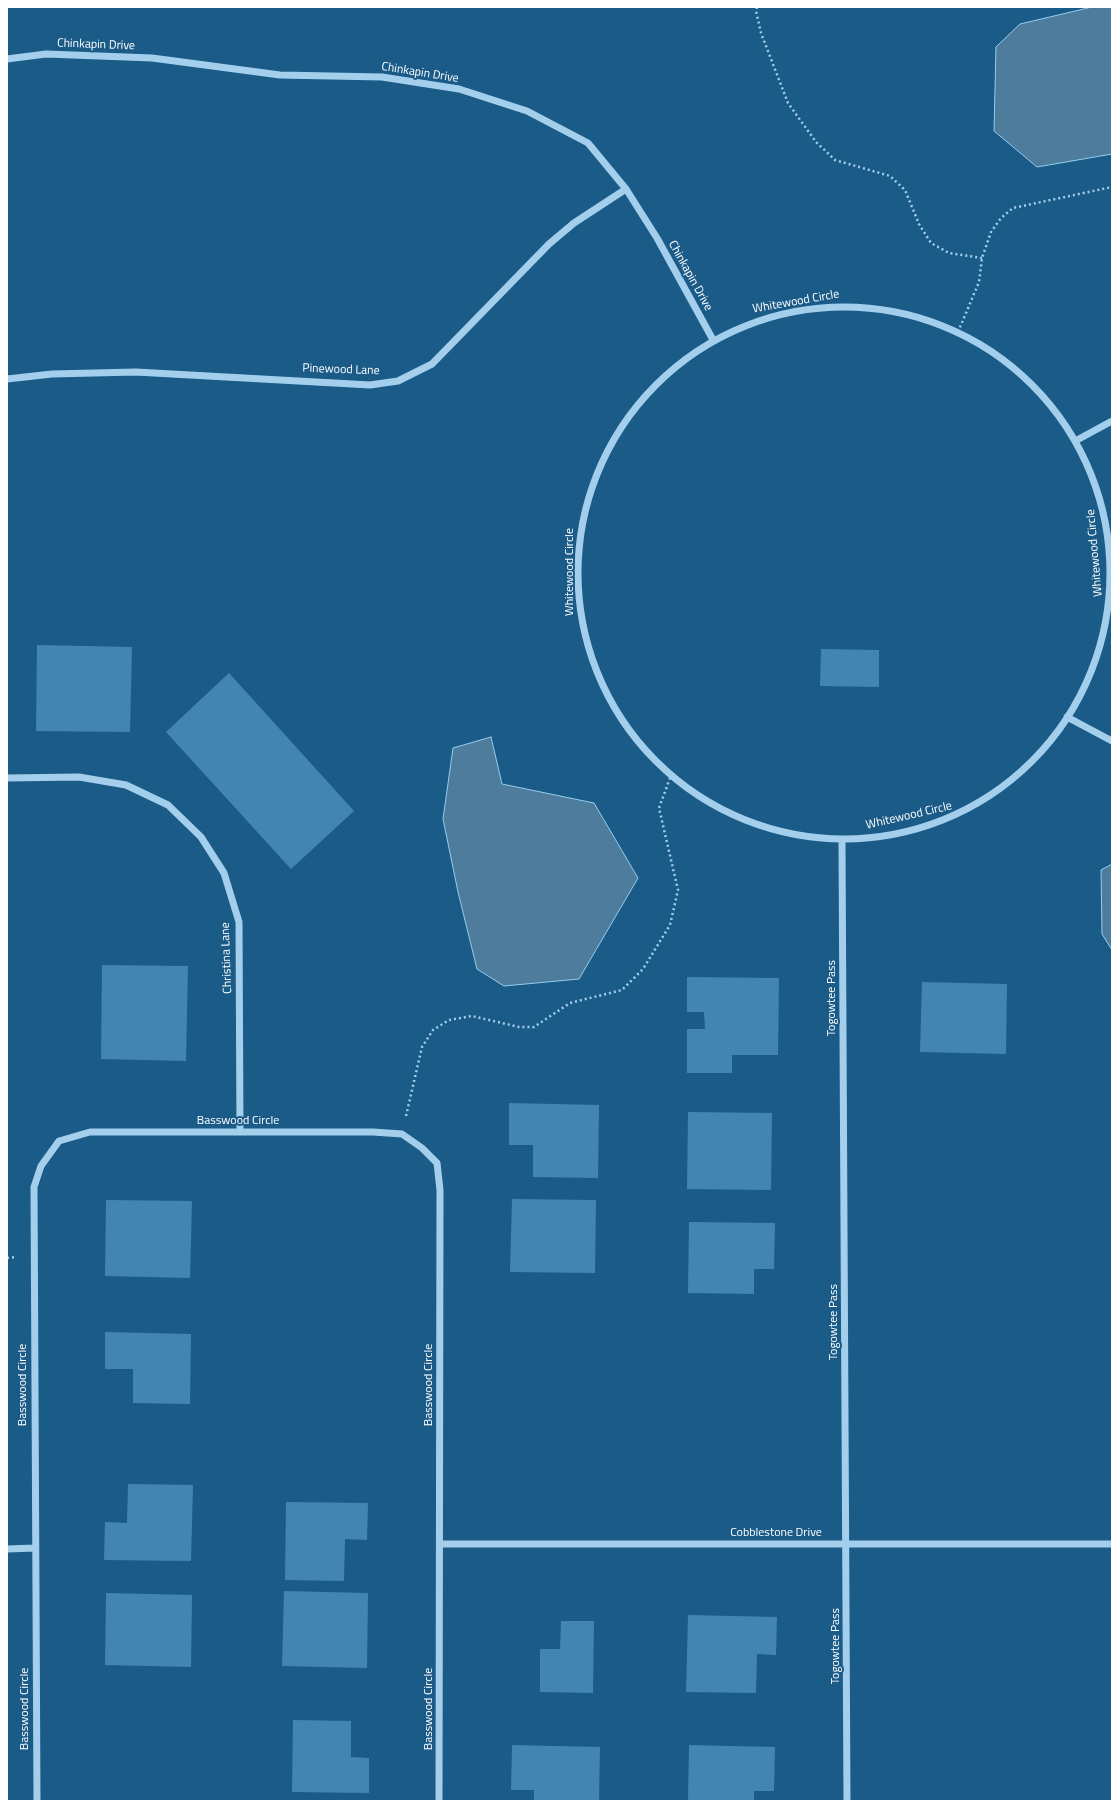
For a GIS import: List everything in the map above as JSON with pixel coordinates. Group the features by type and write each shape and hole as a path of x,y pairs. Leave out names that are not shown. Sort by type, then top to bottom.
{"street":[{"name":"Chinkapin Drive","path":"7,59 46,54 152,58 280,75 382,77 459,90 527,111 588,143 626,190 657,238 712,338"},
{"name":"Pinewood Lane","path":"7,379 52,374 136,372 297,379 370,385 398,381 432,364 549,244 574,224 626,190"},
{"name":"Whitewood Circle","path":"846,304 958,332 1018,368 1077,440 1104,506 1111,600 1086,690 1032,765 955,818 842,842 751,826 670,778 611,706 580,618 581,523 614,436 675,365 712,338 756,319 846,304"},
{"path":"1077,440 1112,421"},
{"path":"1067,717 1112,741"},
{"name":"Christina Lane","path":"7,778 79,777 126,785 168,805 201,837 224,873 239,922 240,1132"},
{"name":"Togowtee Pass","path":"842,842 847,1801"},
{"name":"Basswood Circle","path":"37,1801 34,1187 41,1166 59,1141 90,1132 373,1132 402,1134 422,1148 437,1163 440,1190 439,1801"},
{"name":"Cobblestone Drive","path":"440,1544 1112,1544"},
{"path":"7,1549 35,1548"}],"path":[{"path":"757,7 760,33 788,103 816,142 836,160 890,176 905,190 919,224 931,243 949,253 982,258"},
{"path":"958,332 979,282 982,258 992,232 1001,218 1013,208 1112,187"},
{"path":"402,1134 422,1047 433,1030 449,1020 472,1016 519,1027 534,1027 570,1003 622,990 643,969 670,924 678,890 659,808 670,778"}],"water":[{"path":"1092,7 1112,7 1112,154 1037,167 994,131 996,47 1020,24"},
{"path":"491,737 502,784 594,803 638,878 579,979 504,986 477,969 458,892 443,819 453,748"},
{"path":"1112,864 1112,950 1102,934 1101,870"}],"building":[{"path":"37,645 132,647 130,732 36,731"},
{"path":"821,649 879,650 879,687 820,686"},
{"path":"229,673 354,811 291,869 166,732"},
{"path":"102,965 188,966 186,1061 101,1059"},
{"path":"687,977 779,978 778,1055 732,1055 732,1073 687,1073 687,1029 705,1029 704,1012 687,1012"},
{"path":"922,982 1007,984 1006,1054 920,1052"},
{"path":"509,1103 599,1105 598,1178 533,1177 533,1145 509,1145"},
{"path":"688,1112 772,1113 771,1190 687,1189"},
{"path":"512,1199 596,1200 595,1273 510,1272"},
{"path":"106,1200 192,1201 190,1278 105,1276"},
{"path":"689,1222 775,1223 774,1269 754,1269 754,1294 688,1293"},
{"path":"105,1332 191,1334 190,1404 133,1403 133,1369 105,1369"},
{"path":"128,1484 193,1485 191,1561 104,1560 105,1522 127,1523"},
{"path":"286,1502 368,1503 367,1540 345,1539 344,1581 285,1580"},
{"path":"284,1591 368,1593 367,1668 282,1666"},
{"path":"106,1593 192,1595 191,1667 105,1665"},
{"path":"688,1615 777,1617 776,1655 757,1654 756,1693 686,1692"},
{"path":"561,1621 594,1621 593,1693 540,1692 540,1649 560,1649"},
{"path":"293,1720 351,1721 351,1757 369,1758 369,1793 292,1792"},
{"path":"512,1745 600,1747 599,1801 534,1801 534,1790 511,1790"},
{"path":"689,1745 775,1747 774,1791 754,1791 754,1801 688,1801"}]}
